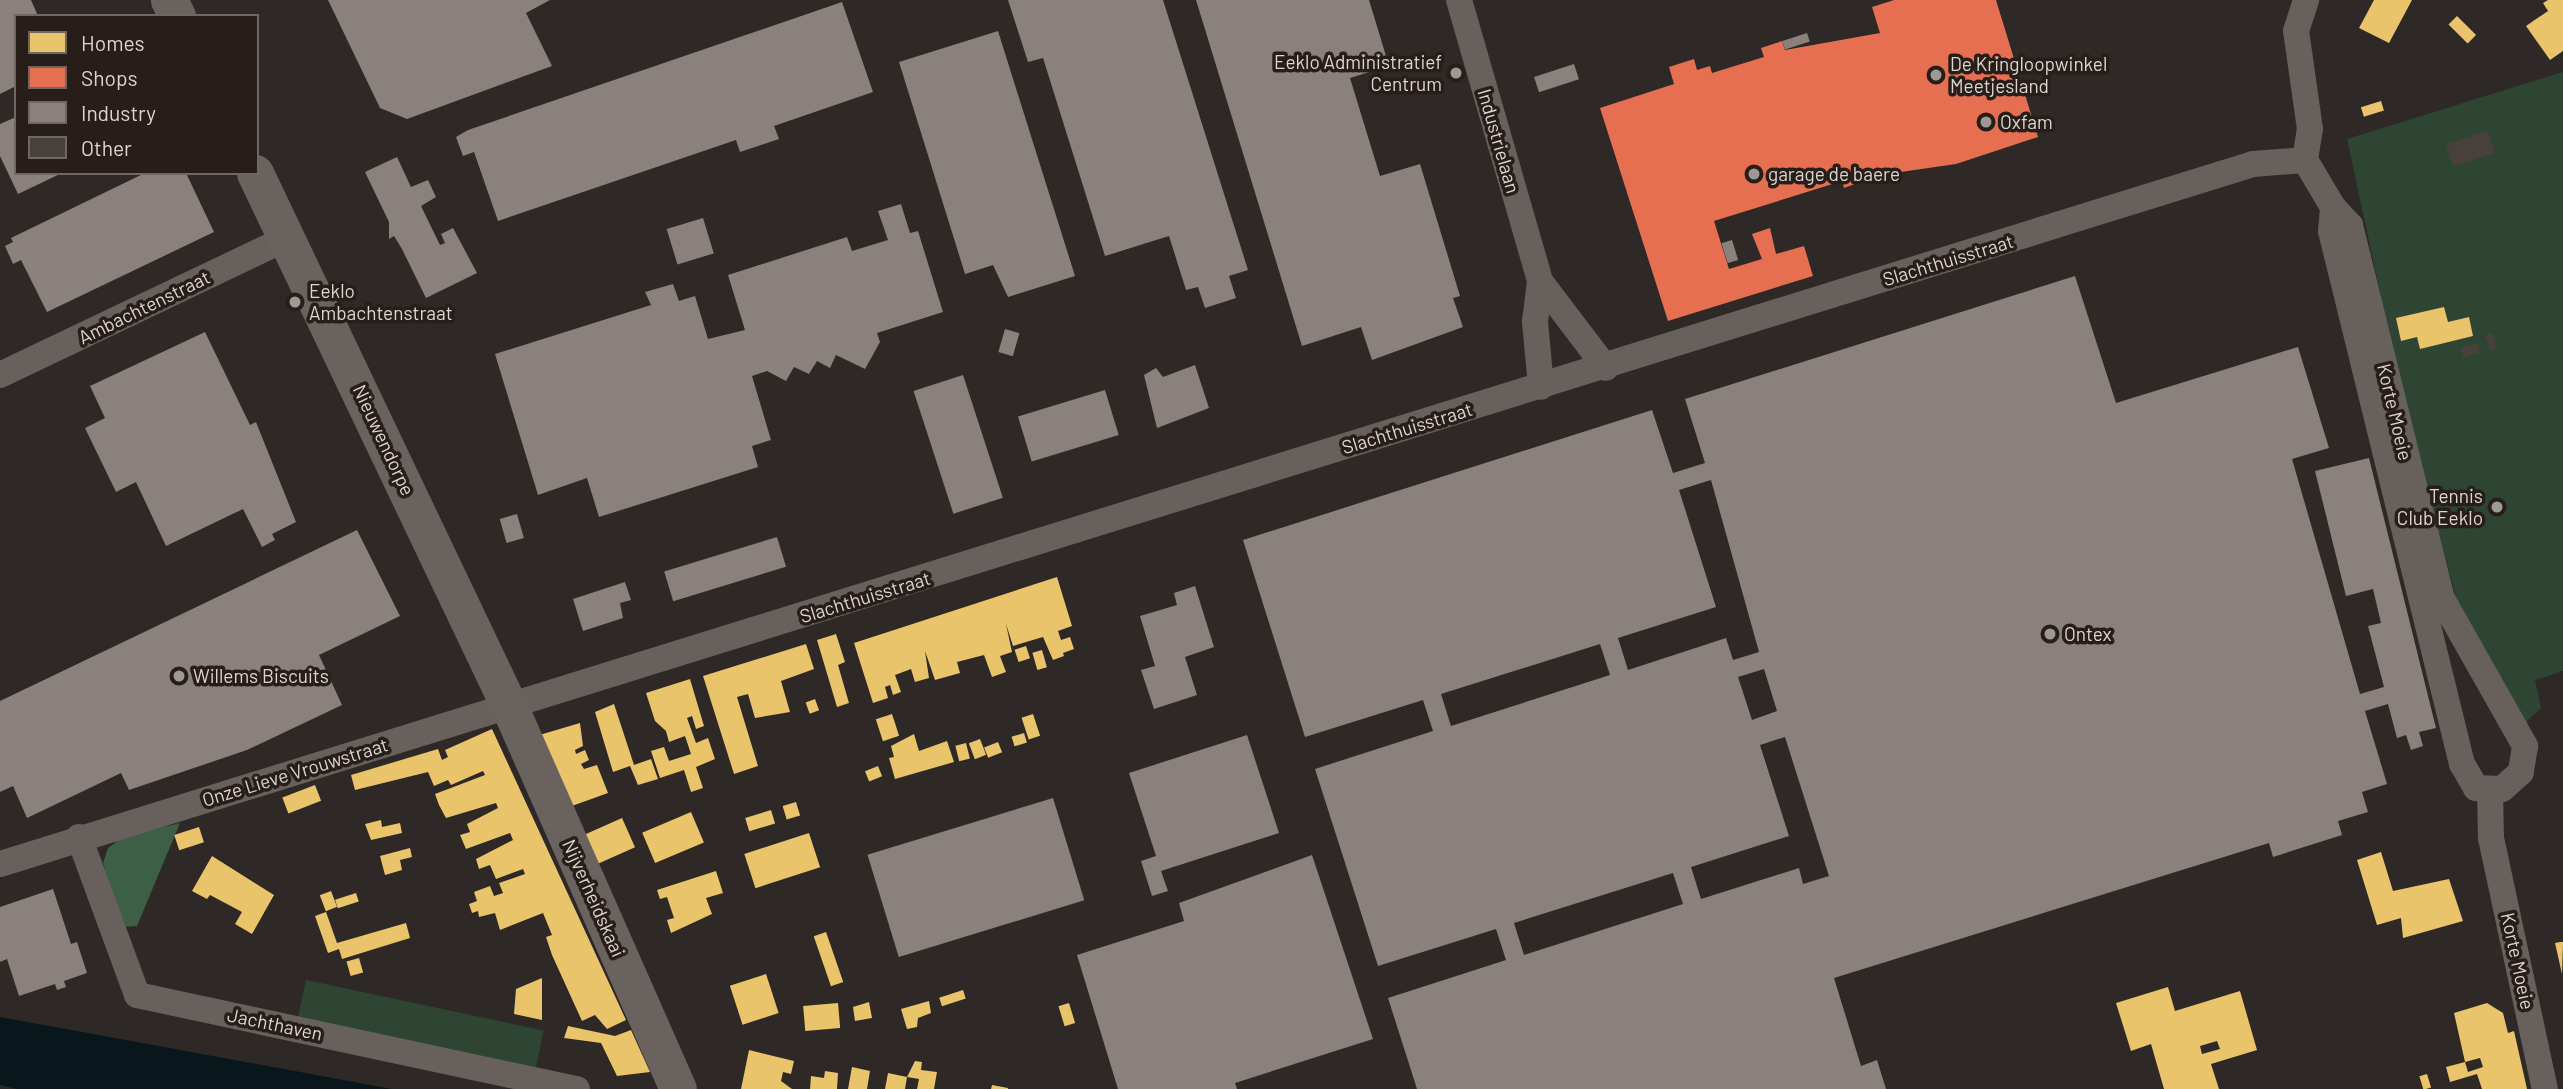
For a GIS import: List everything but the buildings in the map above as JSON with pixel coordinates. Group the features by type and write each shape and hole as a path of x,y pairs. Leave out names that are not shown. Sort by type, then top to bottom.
{"street":[{"name":"Industrielaan","path":"1459,0 1540,281 1606,368"},
{"path":"2305,160 2309,129 2296,32 2306,0"},
{"name":"Korte Moeie","path":"2305,160 2333,207 2350,225 2442,598 2525,746 2521,772 2513,783 2490,791 2476,788 2468,779 2456,743 2331,231 2333,207"},
{"name":"Slachthuisstraat","path":"510,708 2253,164 2305,160"},
{"name":"Nieuwendorpe","path":"256,175 510,708"},
{"name":"Ambachtenstraat","path":"0,375 287,238"},
{"name":"Industrielaan","path":"1540,281 1535,322 1541,387"},
{"name":"Onze Lieve Vrouwstraat","path":"0,864 79,837 510,708"},
{"name":"Nijverheidskaai","path":"510,708 678,1089"},
{"name":"Korte Moeie","path":"2490,791 2491,838 2546,1089"},
{"name":"Jachthaven","path":"79,837 136,995 577,1089"}],"green space":[{"name":"Tennis Club Eeklo","path":"2563,72 2563,671 2535,680 2541,708 2524,724 2462,620 2402,394 2347,139"},
{"path":"180,823 137,926 121,927 103,863 108,848 123,837"},
{"path":"306,980 544,1031 534,1078 296,1028"}],"shaded area":[{"path":"0,1017 392,1089 17,1089 0,1085"}],"place":[{"name":"Eeklo Administratief Centrum","path":"1456,73"},
{"name":"De Kringloopwinkel Meetjesland","path":"1936,75"},
{"name":"Oxfam","path":"1986,122"},
{"name":"garage de baere","path":"1754,174"},
{"name":"Eeklo Ambachtenstraat","path":"295,302"},
{"name":"Tennis Club Eeklo","path":"2497,507"},
{"name":"Ontex","path":"2050,634"},
{"name":"Willems Biscuits","path":"179,676"}]}
